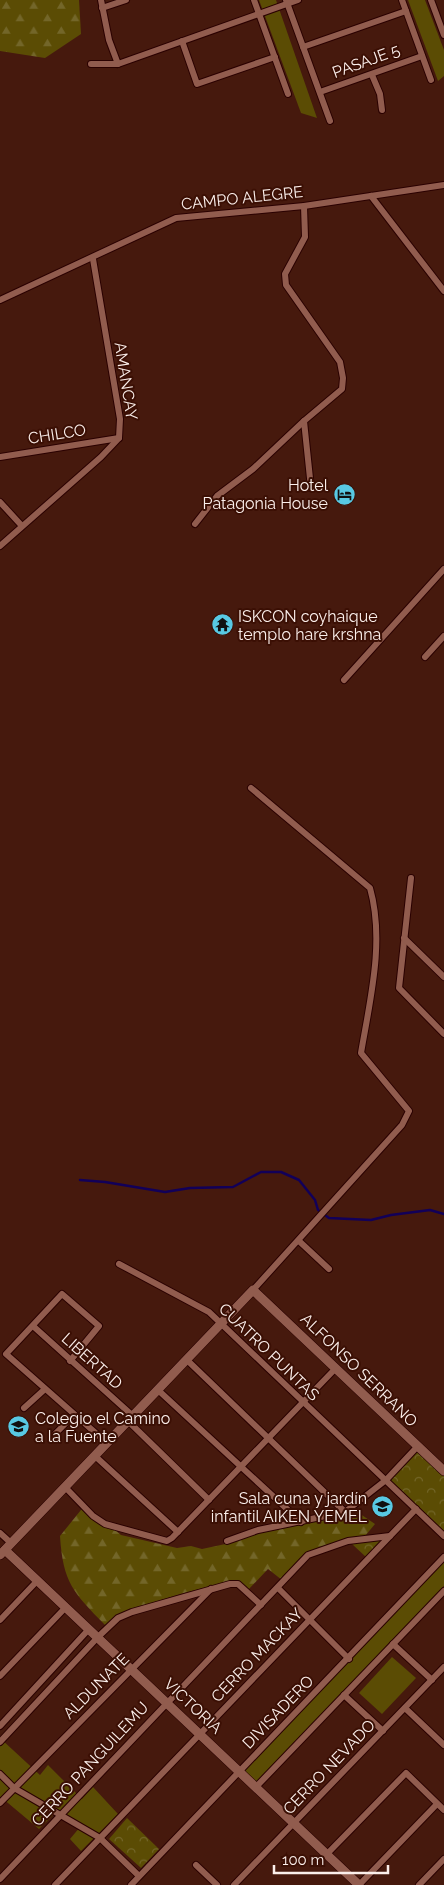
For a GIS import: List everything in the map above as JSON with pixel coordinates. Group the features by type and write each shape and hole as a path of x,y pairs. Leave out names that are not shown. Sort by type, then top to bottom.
{"street":[{"path":"101,0 109,40 118,64"},
{"path":"102,8 126,0"},
{"path":"254,0 288,94"},
{"path":"91,64 118,64 259,14 286,2 298,0"},
{"path":"402,0 431,80"},
{"path":"431,0 444,35"},
{"path":"286,2 330,121"},
{"path":"303,47 406,11"},
{"path":"182,41 197,84 275,57"},
{"name":"PASAJE 5","path":"320,92 422,56"},
{"path":"372,75 380,94 382,110"},
{"name":"CAMPO ALEGRE","path":"0,300 93,259 176,218 304,206 444,185"},
{"path":"371,196 444,291"},
{"path":"194,524 217,496 253,469 304,421 342,389 343,378 340,362 286,285 285,274 305,236 304,206"},
{"name":"AMANCAY","path":"0,546 101,457 119,438 120,420 93,259"},
{"path":"304,421 311,488"},
{"name":"CHILCO","path":"0,457 119,438"},
{"path":"0,502 22,526"},
{"path":"344,680 444,569"},
{"path":"425,657 444,636"},
{"path":"5,1549 321,1218 402,1125 409,1111 361,1053 374,980 376,910 370,888 251,788"},
{"path":"411,878 399,988 444,1034"},
{"path":"404,938 444,977"},
{"path":"299,1240 329,1269"},
{"name":"CUATRO PUNTAS","path":"119,1264 209,1312 444,1536"},
{"name":"ALFONSO SERRANO","path":"253,1290 334,1369 444,1471"},
{"path":"70,1361 99,1326 62,1294 6,1354 107,1443"},
{"name":"LIBERTAD","path":"33,1326 131,1418 209,1500"},
{"path":"187,1360 345,1512"},
{"path":"65,1487 93,1516 104,1524 167,1541 178,1532 334,1369"},
{"path":"24,1408 45,1389"},
{"path":"158,1390 301,1522"},
{"path":"52,1437 74,1415"},
{"path":"227,1541 258,1530 345,1512 386,1480 417,1447"},
{"path":"95,1456 178,1532"},
{"name":"CERRO MACKAY","path":"55,1885 416,1509"},
{"name":"VICTORIA","path":"0,1533 5,1549 359,1885"},
{"name":"CERRO PANGUILEMU","path":"0,1879 278,1588 308,1554 348,1541 390,1536"},
{"name":"DIVISADERO","path":"131,1885 444,1557"},
{"path":"0,1620 38,1580"},
{"path":"0,1742 118,1618 212,1588 238,1584 261,1605"},
{"name":"ALDUNATE","path":"0,1803 212,1588"},
{"path":"278,1588 348,1659"},
{"path":"256,1787 444,1591"},
{"path":"0,1676 66,1607"},
{"path":"0,1726 89,1629"},
{"path":"393,1644 432,1680"},
{"name":"CERRO NEVADO","path":"234,1885 444,1667"},
{"path":"344,1695 383,1731"},
{"path":"405,1708 444,1745"},
{"path":"327,1854 406,1773 444,1810"},
{"path":"0,1774 14,1788 100,1838 139,1876"},
{"path":"359,1885 438,1804"},
{"path":"419,1885 444,1859"},
{"path":"196,1866 217,1885"}],"green space":[{"path":"0,0 79,0 81,34 45,58 0,51"},
{"path":"259,0 276,0 317,118 301,113"},
{"path":"408,0 425,0 444,50 444,76 438,81"},
{"path":"417,1452 444,1476 444,1532 390,1480"},
{"path":"85,1505 121,1535 177,1548 191,1546 202,1549 230,1543 265,1530 356,1511 375,1524 365,1536 309,1552 282,1580 268,1569 248,1590 239,1582 187,1592 152,1603 105,1625 77,1595 67,1576 61,1552 60,1536"},
{"path":"384,1539 367,1558 351,1543"},
{"path":"444,1562 444,1586 257,1783 243,1771"},
{"path":"392,1657 416,1678 382,1714 359,1693"},
{"path":"0,1738 40,1775 48,1765 82,1799 93,1787 118,1814 81,1851 70,1839 80,1827 54,1814 39,1829 2,1798 0,1800"},
{"path":"127,1818 159,1849 141,1868 109,1839"}],"waterway":[{"path":"80,1180 105,1182 165,1192 190,1188 233,1187 261,1172 281,1172 299,1180 315,1200 318,1210 329,1218 371,1220 391,1215 430,1210 444,1214"}],"place":[{"name":"Hotel Patagonia House","path":"344,494"},
{"name":"ISKCON coyhaique templo hare krshna","path":"222,625"},
{"name":"Colegio el Camino a la Fuente","path":"19,1427"},
{"name":"Sala cuna y jardín infantil AIKEN YEMEL","path":"383,1507"}]}
